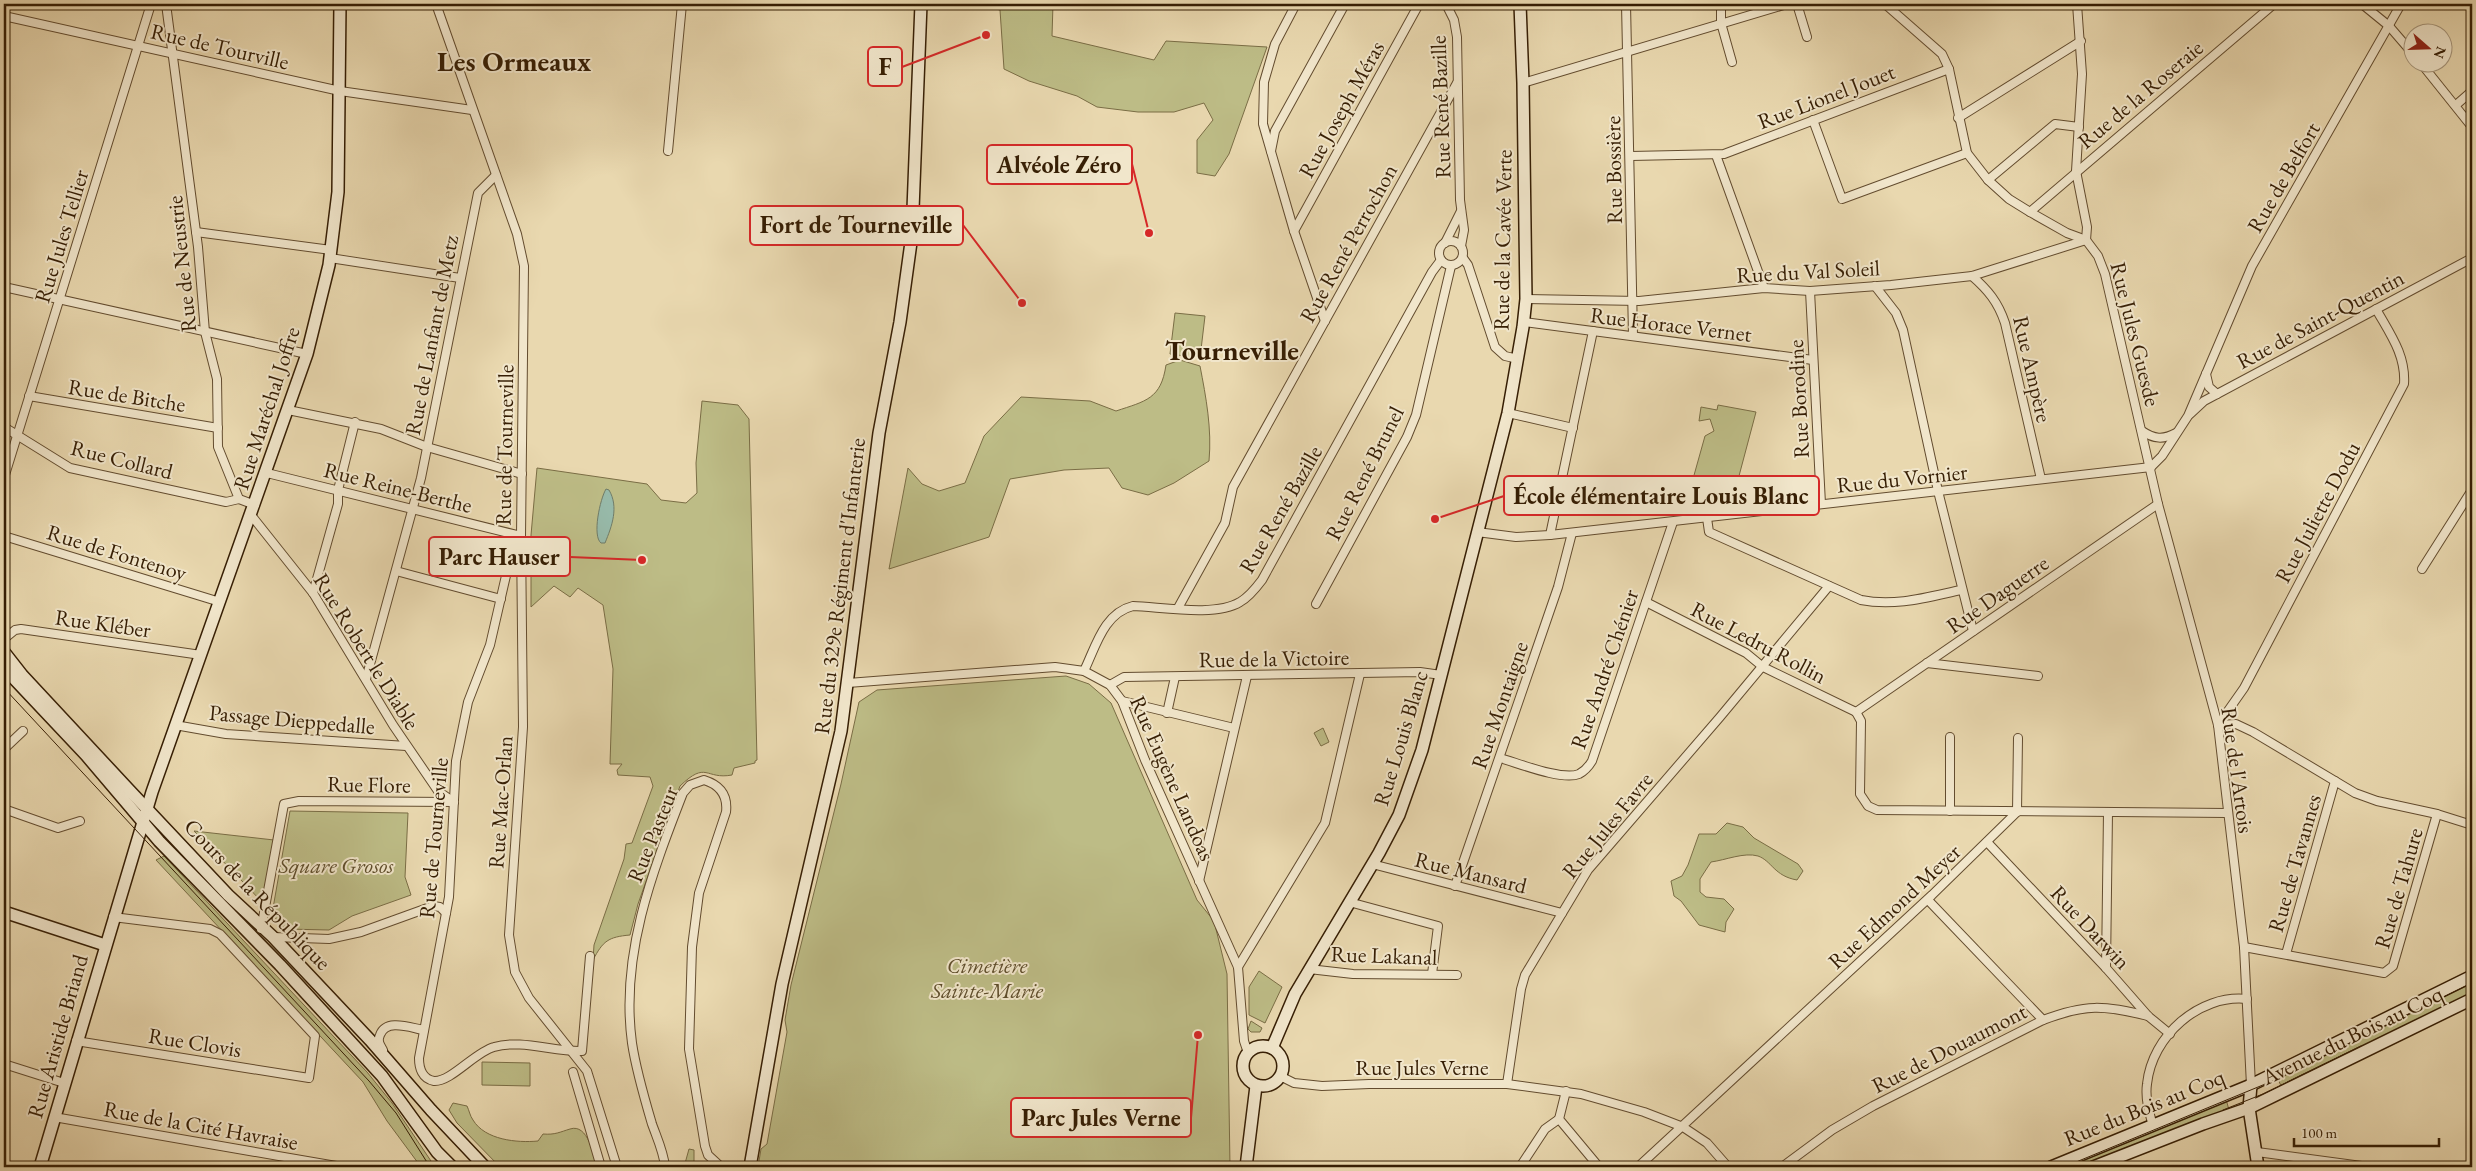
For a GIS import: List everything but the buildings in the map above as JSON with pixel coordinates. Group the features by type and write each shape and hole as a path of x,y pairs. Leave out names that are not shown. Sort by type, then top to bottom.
{"main road":[{"name":"Rue Maréchal Joffre","path":"113,918 147,808 267,473 307,354 330,254 338,192 340,4"},
{"name":"Rue du 329e Régiment d'Infanterie","path":"750,1167 782,984 841,731 879,433 900,322 912,236 920,4"},
{"name":"Rue de la Cavée Verte","path":"1477,532 1508,413 1524,322 1526,299 1520,4"},
{"name":"Rue Louis Blanc","path":"1272,1048 1290,1005 1309,969 1372,864 1399,815 1412,784 1477,532"},
{"name":"Cours de la République","path":"4,652 22,675 262,929 272,937 483,1165"},
{"name":"Cours de la République","path":"4,668 86,755 159,841 280,965 382,1076 437,1152 452,1167"},
{"path":"4,912 105,945"},
{"name":"Rue Aristide Briand","path":"40,1167 113,918"},
{"name":"Avenue du Bois au Coq","path":"2251,1085 2472,976"},
{"name":"Avenue du Bois au Coq","path":"2249,1108 2472,999"},
{"path":"1262,1046 1272,1048 1282,1058 1283,1068 1280,1076 1270,1085 1256,1086 1247,1079 1243,1069 1248,1053 1262,1046"},
{"path":"2251,1085 2249,1108 2258,1167"},
{"name":"Rue du Bois au Coq","path":"2051,1167 2251,1085"},
{"path":"1246,1167 1256,1086"},
{"name":"Rue du Bois au Coq","path":"2093,1167 2249,1108"}],"street":[{"name":"Rue Jules Tellier","path":"4,478 150,4"},
{"name":"Rue de Neustrie","path":"166,4 196,232 205,332 217,379 218,447 239,499"},
{"name":"Rue de Tourneville","path":"424,1030 446,913 456,761 468,702 490,645 508,567 521,536 522,474 524,266 517,234 436,4"},
{"path":"668,151 682,4"},
{"path":"1296,4 1275,44 1264,82 1263,124 1294,231 1325,320"},
{"path":"1271,152 1275,131 1345,4"},
{"name":"Rue Joseph Méras","path":"1294,231 1419,4"},
{"name":"Rue René Bazille","path":"1446,4 1454,20 1457,37 1461,211 1464,230 1462,246"},
{"name":"Rue Bossière","path":"1626,4 1631,156 1633,336"},
{"path":"1721,4 1722,23 1732,62"},
{"path":"1523,82 1787,4"},
{"path":"1797,4 1807,37"},
{"name":"Rue Jules Guesde","path":"1885,4 1942,54 1948,68 1966,153 1988,180 2009,199 2030,212 2067,233 2086,240 2098,256 2105,274 2151,467"},
{"path":"2077,4 2082,74 2076,171 2087,226 2086,240"},
{"name":"Rue de la Roseraie","path":"2030,212 2274,4"},
{"path":"2362,4 2389,26 2404,43"},
{"name":"Rue de Belfort","path":"2151,467 2162,456 2188,416 2252,266 2401,4"},
{"name":"Rue de Tourville","path":"4,16 340,91 472,110"},
{"path":"1958,118 2081,41"},
{"name":"Rue Lionel Jouet","path":"1631,156 1716,155 1948,68"},
{"path":"2428,72 2472,127"},
{"name":"Rue René Perrochon","path":"1178,608 1225,523 1233,487 1457,83"},
{"path":"2456,105 2472,91"},
{"path":"1813,120 1842,199 1966,153"},
{"path":"1988,180 2055,124 2079,127"},
{"path":"1716,155 1764,288"},
{"name":"Rue de Lanfant de Metz","path":"366,679 413,508 478,193 496,175"},
{"name":"Rue René Bazille","path":"1445,243 1461,211"},
{"path":"196,232 460,278"},
{"name":"Rue du Val Soleil","path":"1526,299 1633,301 1764,288 1810,292 1972,276 2086,240"},
{"path":"1463,258 1451,266 1441,260 1440,249 1445,243 1452,241 1462,246 1463,258 1468,266 1495,347 1506,356 1518,359"},
{"name":"Rue de Saint-Quentin","path":"2188,416 2204,401 2472,258"},
{"name":"Rue René Bazille","path":"1084,671 1108,621 1115,614 1133,606 1215,611 1228,608 1241,602 1262,580 1432,272 1441,260"},
{"name":"Rue René Brunel","path":"1316,604 1416,415 1451,266"},
{"name":"Rue Ampère","path":"1972,276 1990,292 1999,306 2005,323 2041,479"},
{"path":"1875,286 1896,313 1903,330 1938,492 1961,590 1973,631"},
{"path":"4,288 307,354"},
{"name":"Rue Borodine","path":"1810,292 1821,504"},
{"name":"Rue Juliette Dodu","path":"2218,725 2244,688 2404,384 2405,368 2400,352 2376,309"},
{"name":"Rue Horace Vernet","path":"1524,322 1814,360"},
{"path":"1550,535 1593,331"},
{"path":"2206,372 2207,383 2217,394"},
{"name":"Rue de Bitche","path":"30,396 218,428"},
{"path":"288,410 355,422 381,429 427,447 522,474"},
{"path":"1508,413 1573,428"},
{"path":"313,593 338,504 338,490 355,422"},
{"name":"Rue Collard","path":"4,427 70,468 226,502 239,499"},
{"path":"2142,431 2156,438 2166,439 2176,434"},
{"name":"Rue du Vornier","path":"1477,532 1516,537 1572,533 2151,467"},
{"name":"Rue de l'Artois","path":"2151,467 2158,504 2218,725 2244,947 2251,1085"},
{"name":"Rue Reine-Berthe","path":"267,473 521,536"},
{"path":"2422,569 2472,490"},
{"path":"239,499 253,510"},
{"name":"Rue Daguerre","path":"1856,712 2158,504"},
{"name":"Rue Robert le Diable","path":"253,510 313,593 406,746 438,792 454,802"},
{"path":"1706,518 1709,532 1861,600 1879,604 1897,603 1961,590"},
{"name":"Rue André Chénier","path":"1500,758 1563,776 1578,774 1587,769 1592,760 1673,522"},
{"name":"Rue Montaigne","path":"1455,886 1558,587 1572,533"},
{"name":"Rue de Fontenoy","path":"4,536 220,602"},
{"name":"Rue Mac-Orlan","path":"521,536 523,727 509,935 510,948 516,972 529,998 573,1051"},
{"path":"396,571 501,599"},
{"name":"Rue Jules Favre","path":"1507,1084 1520,989 1525,975 1588,870 1763,667 1829,586"},
{"name":"Rue Ledru Rollin","path":"1646,602 1746,652 1763,667 1856,712"},
{"name":"Rue Kléber","path":"4,639 15,630 21,629 201,655"},
{"path":"1927,663 2038,676"},
{"name":"Rue Eugène Landoas","path":"848,683 1055,667 1084,671 1110,685 1122,701 1145,760 1238,967 1244,1041 1248,1053"},
{"name":"Rue de la Victoire","path":"1110,685 1124,677 1420,672 1441,675"},
{"path":"1238,967 1325,823 1360,674"},
{"path":"1199,881 1247,676"},
{"path":"1167,713 1175,677"},
{"path":"1122,701 1234,728"},
{"path":"1856,712 1861,721 1860,794 1868,806 1877,810 2227,813"},
{"path":"2218,725 2236,724 2284,749 2355,793 2377,801 2437,814 2472,825"},
{"name":"Passage Dieppedalle","path":"176,725 226,734 406,746"},
{"path":"4,749 23,731"},
{"path":"1950,737 1950,811"},
{"path":"2017,812 2018,738"},
{"name":"Rue Pasteur","path":"665,1167 641,1087 632,1042 630,998 635,939 643,904 683,793 696,781 704,780 720,787 727,802 726,812 698,893 688,1013 689,1049 705,1146 708,1155 720,1167"},
{"name":"Rue de Tavannes","path":"2286,954 2335,781"},
{"name":"Rue Flore","path":"262,929 284,804 299,801 454,802"},
{"path":"4,809 58,828 80,820"},
{"name":"Rue Edmond Meyer","path":"1638,1167 1684,1127 1928,900 2017,812"},
{"path":"2106,968 2108,812"},
{"name":"Rue de Tahure","path":"2286,954 2384,973 2389,970 2393,966 2437,814"},
{"name":"Rue Darwin","path":"1987,842 2106,968 2148,1016 2170,1034"},
{"name":"Rue Mansard","path":"1372,864 1562,913"},
{"path":"1928,900 2043,1020"},
{"path":"1349,902 1438,926 1432,974"},
{"path":"272,937 329,938 361,932 433,906 440,907 446,913"},
{"name":"Rue Clovis","path":"76,1041 309,1078 315,1036 220,934 210,928 113,918"},
{"path":"2244,947 2286,954"},
{"path":"402,1077 379,1044 379,1036 384,1029 396,1025 424,1030 418,1058 419,1069 425,1076 434,1081 444,1079 482,1051 496,1046 512,1045 573,1051 582,1050 590,975 590,956"},
{"name":"Rue Lakanal","path":"1309,969 1353,974 1457,975"},
{"path":"2153,1126 2148,1109 2147,1083 2155,1057 2170,1034 2183,1019 2198,1009 2235,998 2247,999"},
{"name":"Rue de Douaumont","path":"1782,1167 1832,1130 1873,1106 2043,1020 2071,1009 2094,1007 2121,1009 2148,1016"},
{"path":"573,1051 587,1071 593,1086 617,1167"},
{"path":"4,1064 64,1083"},
{"path":"573,1072 601,1167"},
{"name":"Rue Jules Verne","path":"1280,1076 1294,1083 1322,1086 1507,1084 1566,1091 1636,1109 1684,1127 1707,1143 1728,1167"},
{"path":"1520,1167 1545,1129 1559,1119 1566,1091"},
{"name":"Rue de la Cité Havraise","path":"54,1117 342,1167"},
{"path":"1559,1119 1599,1167"},
{"path":"2257,1152 2369,1167"}],"green space":[{"path":"975,4 1053,4 1052,36 1154,60 1166,41 1267,47 1229,154 1215,176 1197,173 1197,140 1213,120 1204,103 1174,112 1138,112 1097,107 1077,96 1029,81 1004,69 1000,10"},
{"path":"1175,313 1205,316 1200,358 1170,354"},
{"path":"1180,360 1200,366 1209,425 1209,461 1174,483 1148,495 1122,488 1109,468 1064,470 1010,479 989,537 889,569 908,468 922,484 939,491 965,483 984,436 1021,397 1090,401 1116,411 1150,397 1160,385 1166,365"},
{"path":"702,401 738,405 749,419 757,760 755,763 734,768 732,775 723,776 701,772 689,778 680,786 638,904 630,935 616,937 607,941 593,960 594,945 624,859 626,844 632,843 653,786 650,777 618,775 617,770 622,764 610,764 613,669 603,605 578,588 570,597 554,586 531,607 531,535 537,468 647,484 661,500 686,503 697,493 696,463"},
{"path":"1718,405 1756,412 1735,491 1691,486 1705,436 1714,431 1710,419 1699,421 1701,407 1717,410"},
{"name":"Cimetière Sainte-Marie","path":"1066,676 1089,684 1111,703 1197,900 1214,921 1227,974 1230,1167 758,1167 761,1149 767,1144 787,1032 785,1020 791,985 841,784 859,702 877,690"},
{"path":"1323,728 1329,742 1321,746 1314,733"},
{"name":"Square Grosos","path":"290,811 408,813 405,877 411,895 352,916 329,930 285,929 272,914"},
{"path":"1727,823 1743,827 1754,838 1798,864 1803,871 1797,880 1789,878 1778,872 1763,858 1753,855 1711,862 1700,879 1700,892 1706,897 1724,899 1734,909 1726,922 1725,932 1699,925 1681,901 1674,896 1671,881 1682,876 1699,834 1716,834"},
{"path":"194,831 274,840 263,903"},
{"path":"164,856 367,1072 392,1103 435,1167 421,1167 387,1121 363,1082 156,860"},
{"path":"1259,971 1282,987 1265,1023 1249,1015 1249,987"},
{"path":"2472,980 2472,994 2282,1088 2277,1077"},
{"path":"1251,1021 1262,1028 1260,1032 1251,1032 1248,1029"},
{"path":"482,1062 530,1063 530,1086 482,1085"},
{"path":"2226,1099 2229,1110 2082,1167 2057,1167"},
{"path":"453,1103 467,1106 478,1127 485,1132 511,1141 538,1141 543,1134 554,1134 576,1128 586,1135 597,1167 500,1167 457,1123 449,1110"},
{"path":"689,1149 694,1150 694,1167 684,1167"}],"shaded area":[{"path":"606,489 609,490 612,496 614,510 605,543 601,543 598,539 597,525 599,509"}],"tram line":[{"path":"4,688 369,1081 396,1113 430,1167"},
{"path":"2064,1167 2275,1080 2472,983"},
{"path":"2223,1110 2263,1094 2361,1046"}],"place":[{"name":"F","path":"986,35"},
{"name":"Alvéole Zéro","path":"1149,233"},
{"name":"Fort de Tourneville","path":"1022,303"},
{"name":"École élémentaire Louis Blanc","path":"1435,519"},
{"name":"Parc Hauser","path":"642,560"},
{"name":"Parc Jules Verne","path":"1198,1035"}],"district":[{"name":"Les Ormeaux","path":"514,61"},
{"name":"Tourneville","path":"1232,350"}]}
